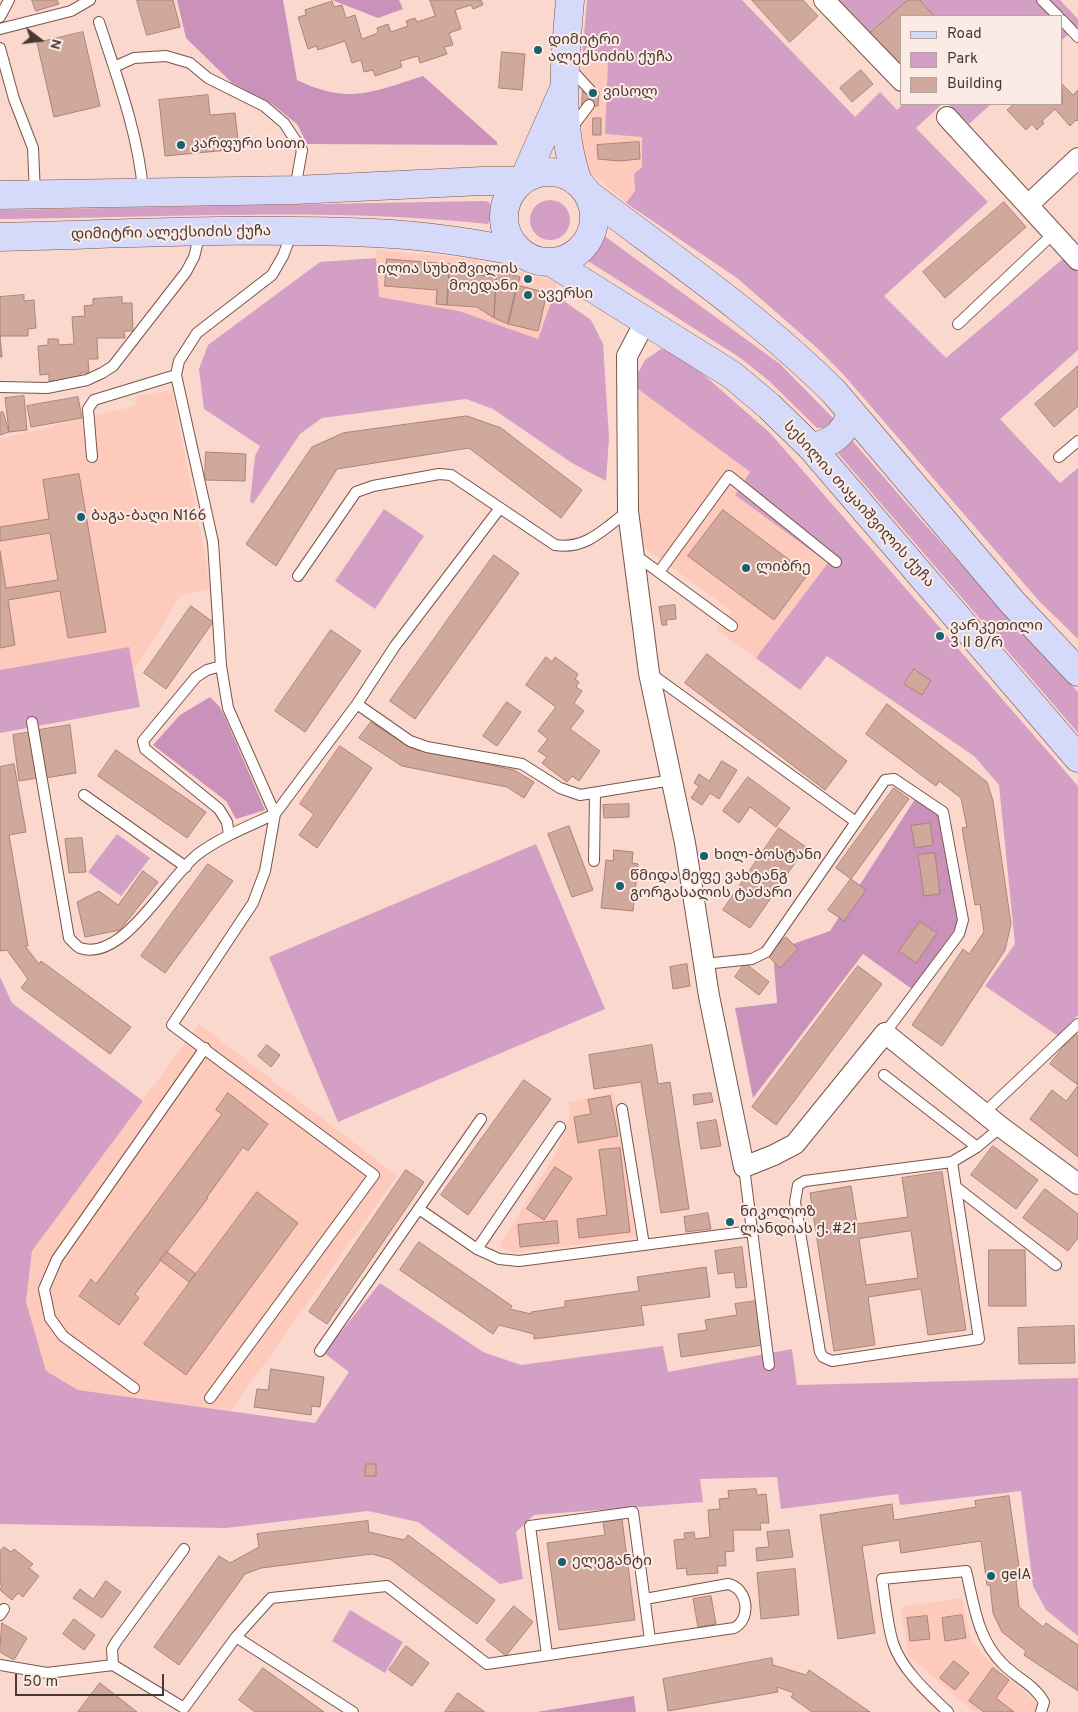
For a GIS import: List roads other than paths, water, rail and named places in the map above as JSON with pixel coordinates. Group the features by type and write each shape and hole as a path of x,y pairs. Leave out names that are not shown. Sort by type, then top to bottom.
{"main road":[{"path":"563,91 523,180 511,193 505,208 505,224 510,239 521,252 530,258 551,262 564,259 576,253 585,244 592,232 595,219 593,206 583,188 568,134 563,91 570,0"},
{"path":"0,194 143,194 295,190 523,180 537,173 552,171 566,174 766,329 804,362 852,413 1013,602 1078,672"},
{"name":"დიმიტრი ალექსიძის ქუჩა","path":"0,237 200,232 376,233 464,242 521,252"},
{"name":"სესილია თაყაიშვილის ქუჩა","path":"551,262 732,375 769,406 811,447 1078,758"},
{"path":"811,447 826,445 837,438 844,430 852,413"}],"street":[{"path":"824,0 900,79"},
{"path":"947,117 1078,260"},
{"path":"1028,205 1078,158"},
{"path":"646,320 628,356 628,511 649,673 685,843 704,964 744,1167 774,1156 795,1144 885,1033 1001,1127 1078,1184"}],"lane":[{"path":"0,16 9,0"},
{"path":"0,29 72,10 90,0"},
{"path":"1042,0 1057,15"},
{"path":"1063,21 1078,37"},
{"path":"100,22 130,120 141,169 143,194"},
{"path":"0,48 14,99 33,148 34,194"},
{"path":"114,68 134,58 166,56 190,62 208,78 264,106 284,123 302,150 295,190"},
{"path":"565,62 590,90"},
{"path":"568,134 589,105"},
{"path":"0,387 47,388 87,380 112,366 186,272 194,257 200,232"},
{"path":"275,814 228,708 221,666 214,542 176,375 180,361 197,333 272,275 283,256 292,232"},
{"path":"958,324 1054,233"},
{"path":"92,457 88,409 94,400 176,375"},
{"path":"1059,457 1078,441"},
{"path":"298,576 356,492 374,486 438,474 451,475 555,545 570,548 583,544 628,511"},
{"path":"658,572 729,476 836,562"},
{"path":"210,1398 374,1175 172,1025 253,903 264,870 275,814 357,704 395,646 500,508"},
{"path":"633,553 732,626"},
{"path":"221,666 207,670 196,677 143,741 145,749 219,809 227,822 229,835"},
{"path":"649,673 856,822"},
{"path":"357,704 410,741 427,747 522,764 570,793 580,795 672,780"},
{"path":"32,722 69,938 79,948 95,949 119,941 196,855 229,835 275,814"},
{"path":"704,964 752,959 766,952 885,780 894,778 939,808 945,818 963,920 959,934 885,1033"},
{"path":"594,861 595,793"},
{"path":"84,795 186,867"},
{"path":"984,1113 1078,1024"},
{"path":"134,1388 63,1336 50,1318 44,1289 57,1259 205,1048"},
{"path":"884,1075 977,1147"},
{"path":"622,1109 644,1245"},
{"path":"320,1351 481,1119"},
{"path":"477,1249 560,1127"},
{"path":"952,1162 979,1339 832,1361 823,1357 820,1352 795,1202 798,1184 805,1181 952,1162 977,1147 1001,1127"},
{"path":"744,1167 769,1365"},
{"path":"956,1187 1056,1265"},
{"path":"419,1209 477,1249 499,1259 520,1261 752,1232"},
{"path":"547,1655 530,1526 634,1512 650,1640"},
{"path":"113,1665 112,1649 116,1642 184,1549"},
{"path":"948,1712 926,1691 893,1644 882,1579 966,1571 980,1631 989,1648 1003,1665 1038,1691 1044,1702 1041,1712"},
{"path":"0,1665 47,1673 113,1665 187,1710 236,1637 271,1598 387,1586 487,1664 734,1628 740,1625 746,1612 742,1594 738,1588 728,1584 645,1599"},
{"path":"236,1637 353,1712"}],"place":[{"name":"დიმიტრი ალექსიძის ქუჩა","path":"538,50"},
{"name":"ვისოლ","path":"593,93"},
{"name":"კარფური სითი","path":"181,145"},
{"name":"ილია სუხიშვილის მოედანი","path":"528,279"},
{"name":"ავერსი","path":"528,295"},
{"name":"ბაგა-ბაღი N166","path":"81,517"},
{"name":"ლიბრე","path":"746,568"},
{"name":"ვარკეთილი 3 II მ/რ","path":"940,636"},
{"name":"ხილ-ბოსტანი","path":"704,856"},
{"name":"წმიდა მეფე ვახტანგ გორგასალის ტაძარი","path":"620,886"},
{"name":"ნიკოლოზ ლანდიას ქ. #21","path":"730,1222"},
{"name":"ელეგანტი","path":"562,1562"},
{"name":"gelA","path":"991,1576"}]}
